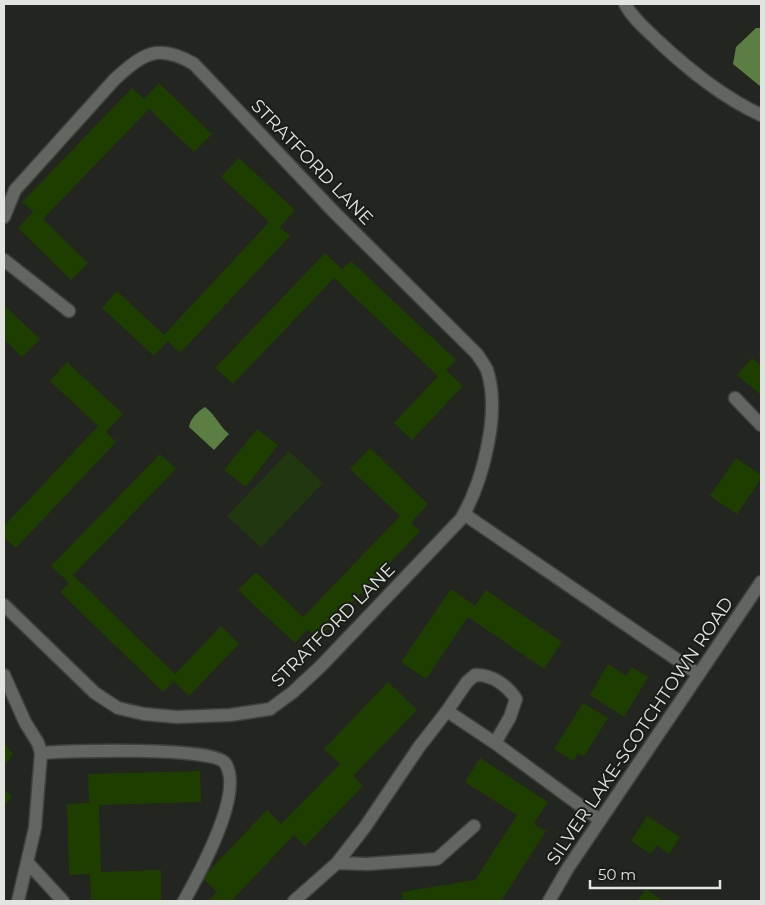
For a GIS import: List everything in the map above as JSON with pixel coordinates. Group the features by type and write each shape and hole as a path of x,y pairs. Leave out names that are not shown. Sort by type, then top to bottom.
{"street":[{"path":"625,4 631,15 678,60 716,90 761,115"},
{"name":"STRATFORD LANE","path":"4,217 15,190 115,79 134,62 151,55 164,52 180,56 194,64 334,212 477,354 487,370 493,404 488,442 472,500 462,519 321,666 293,692 270,709 230,715 177,717 144,714 118,708 94,693 4,605"},
{"path":"4,260 69,311"},
{"path":"735,398 761,425"},
{"path":"464,514 698,674"},
{"name":"SILVER LAKE-SCOTCHTOWN ROAD","path":"549,901 568,868 761,582"},
{"path":"294,901 337,863 365,827 419,747 475,674 485,674 510,689 516,699 510,717 494,742"},
{"path":"4,675 25,722 38,743 41,753 35,828 18,901"},
{"path":"448,711 494,742 600,820"},
{"path":"41,753 67,751 181,752 218,757 225,762 229,770 230,790 224,819 184,901"},
{"path":"337,863 367,864 437,858 474,826"},
{"path":"28,863 63,901"}],"shaded area":[{"path":"756,28 761,28 761,87 733,64 736,47"},
{"path":"205,407 229,434 214,450 189,427 195,416"},
{"path":"289,451 323,483 261,548 227,516"}],"building":[{"path":"159,83 212,134 194,152 149,109 43,219 88,263 71,280 18,228 33,212 22,202 132,88 144,99"},
{"path":"239,158 295,210 280,227 290,236 180,353 168,341 154,356 102,308 117,291 164,335 269,222 221,177"},
{"path":"325,253 342,269 351,261 456,360 446,370 463,386 412,440 394,423 438,376 334,278 233,384 215,368"},
{"path":"4,305 40,339 22,357 4,339"},
{"path":"752,358 761,366 761,395 737,375"},
{"path":"67,362 123,414 106,432 116,442 16,548 6,539 4,542 4,526 98,426 50,381"},
{"path":"257,429 278,445 246,487 224,470"},
{"path":"370,448 428,504 411,523 420,531 318,639 308,629 295,643 238,590 256,572 303,617 400,516 350,469"},
{"path":"160,454 176,469 73,575 175,674 221,626 239,644 189,696 174,681 163,692 60,592 69,583 51,566"},
{"path":"736,458 761,475 761,479 737,514 710,496"},
{"path":"451,589 475,606 486,590 562,642 544,669 468,617 426,679 401,662"},
{"path":"608,664 626,676 632,667 648,677 624,717 590,695"},
{"path":"388,682 417,710 353,776 363,786 305,846 294,835 233,899 235,901 208,901 217,892 202,878 267,810 281,824 340,764 324,749"},
{"path":"583,703 608,718 584,756 578,753 573,761 554,749"},
{"path":"4,743 13,754 4,766"},
{"path":"480,758 548,802 534,824 546,831 501,901 403,901 402,892 475,880 517,815 465,782"},
{"path":"200,771 201,802 99,805 101,872 161,870 161,901 91,901 90,874 69,875 67,804 89,803 88,774"},
{"path":"4,789 12,797 4,806"},
{"path":"647,816 680,837 669,854 657,845 651,854 631,841"},
{"path":"646,889 663,901 637,901"}]}
